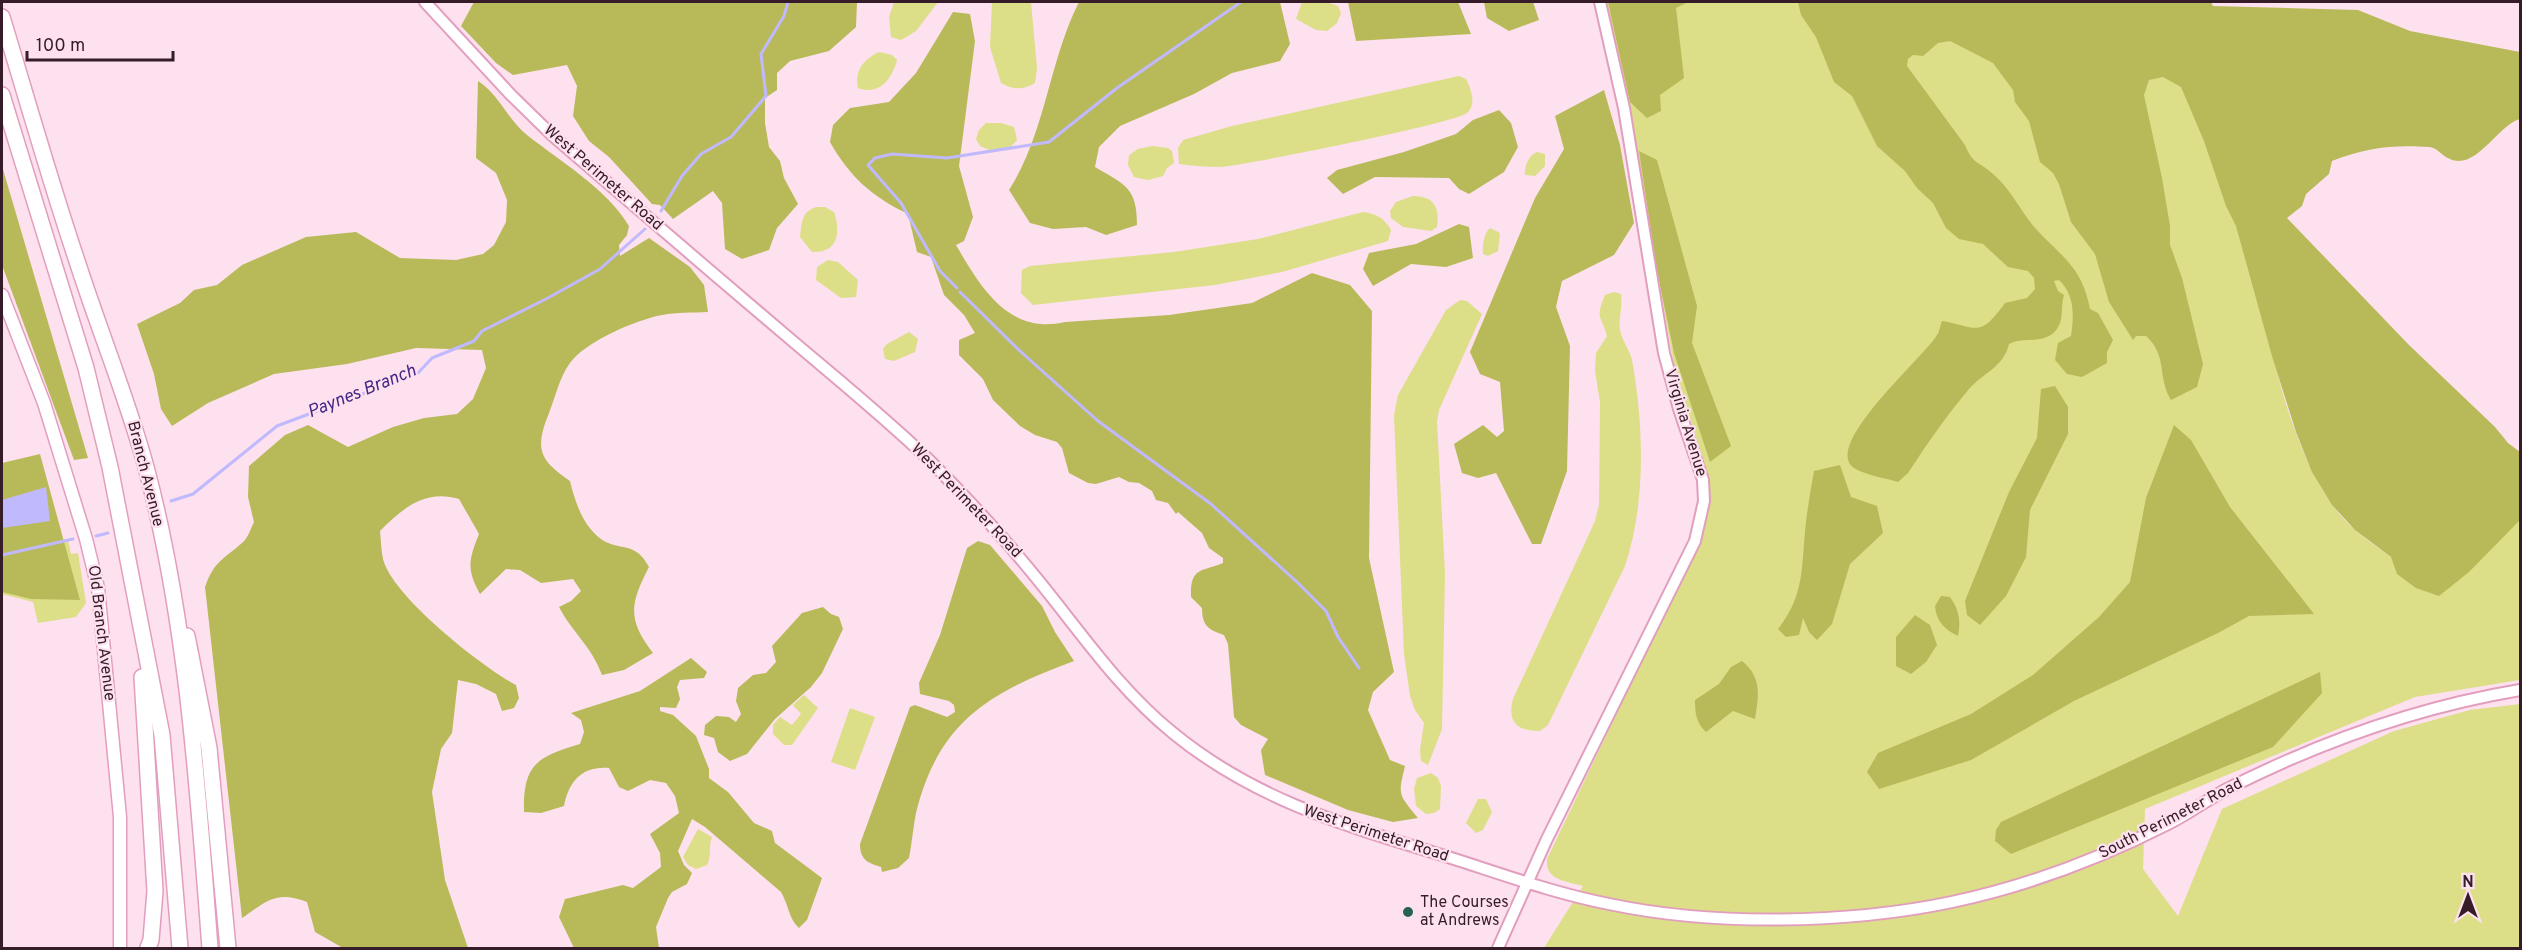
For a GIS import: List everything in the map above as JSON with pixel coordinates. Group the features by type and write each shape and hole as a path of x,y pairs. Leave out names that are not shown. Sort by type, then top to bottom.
{"highway":[{"name":"Branch Avenue","path":"2,17 77,261 134,426 157,516 173,599 190,729 210,948"},
{"name":"Branch Avenue","path":"2,95 86,368 110,468 162,735 177,905 178,948"},
{"path":"157,516 179,593 209,748 228,948"},
{"path":"136,605 147,741 155,891 152,940 148,948"}],"main road":[{"name":"Old Branch Avenue","path":"2,296 44,403 86,539 98,588 118,792 120,948"}],"street":[{"name":"West Perimeter Road","path":"425,2 511,95 553,136 841,380 941,472 1032,572 1120,683 1170,731 1230,773 1297,808 1366,833 1529,884"},
{"name":"Virginia Avenue","path":"1498,948 1529,884 1546,841 1695,541 1704,501 1700,468 1679,409 1664,352 1624,108 1600,2"},
{"name":"South Perimeter Road","path":"1529,884 1612,905 1680,915 1813,919 1926,907 2026,883 2091,860 2175,821 2229,788 2373,725 2434,708 2520,690"}],"green space":[{"path":"894,2 938,2 916,31 901,40 891,37 889,17"},
{"path":"992,2 1031,2 1037,68 1035,83 1031,85 1018,88 1001,83 990,47"},
{"path":"1302,2 1327,2 1338,6 1341,13 1337,23 1327,31 1316,30 1296,19"},
{"path":"1606,2 2211,2 2270,339 2287,407 2313,473 2331,503 2346,521 2403,565 2520,510 2520,680 2415,697 2145,809 2143,869 2178,916 2222,809 2394,731 2470,710 2520,704 2520,948 1544,948 1583,886 1553,876 1547,866 1547,859 1698,544 1707,515 1709,481 1674,365 1624,80"},
{"path":"879,52 892,55 897,60 892,74 878,88 866,90 858,88 857,76 861,66"},
{"path":"1459,76 1466,79 1471,92 1472,105 1467,113 1454,118 1349,143 1238,165 1220,167 1179,164 1178,148 1183,140 1232,126"},
{"path":"986,123 1001,123 1014,127 1017,140 1008,150 989,150 980,146 976,139 979,130"},
{"path":"1152,146 1168,148 1172,151 1174,163 1167,168 1163,176 1148,180 1134,177 1128,165 1129,155 1138,149"},
{"path":"1537,152 1545,154 1545,166 1535,176 1525,175 1528,161"},
{"path":"1413,196 1426,198 1434,204 1437,227 1431,231 1403,227 1391,218 1390,211 1396,202"},
{"path":"816,207 825,207 834,212 837,234 832,245 827,249 812,252 800,237 805,215"},
{"path":"1363,212 1376,215 1386,222 1391,230 1388,241 1282,272 1215,285 1033,305 1021,293 1022,270 1030,266 1174,252 1258,239"},
{"path":"1490,228 1500,233 1498,251 1488,256 1483,254 1483,247 1485,236"},
{"path":"828,260 838,262 858,280 856,297 841,298 816,280 817,267"},
{"path":"1614,292 1621,294 1620,330 1632,360 1639,411 1641,464 1637,517 1625,566 1548,725 1540,731 1532,731 1516,724 1511,714 1511,707 1595,521 1599,505 1600,402 1595,371 1596,353 1607,336 1600,317 1600,309 1605,295"},
{"path":"1460,300 1467,301 1482,314 1439,410 1437,422 1445,574 1442,729 1428,765 1421,761 1420,750 1424,723 1415,710 1410,696 1404,654 1394,415 1398,395 1446,310"},
{"path":"909,332 918,339 915,352 894,361 885,359 883,349 887,344"},
{"path":"68,540 71,554 78,553 86,603 76,617 38,623 33,602 2,594 2,555"},
{"path":"804,695 818,708 792,745 784,745 773,734 773,725 780,717 792,725 801,714 793,705"},
{"path":"850,708 875,717 855,770 831,762"},
{"path":"1431,773 1438,778 1441,786 1440,809 1426,814 1416,806 1414,789 1417,778"},
{"path":"1478,799 1486,799 1492,812 1483,830 1476,833 1466,823"},
{"path":"698,829 712,837 707,865 696,869 688,865 683,857"}],"shaded area":[{"path":"474,2 857,2 856,27 829,51 790,61 777,73 777,90 765,98 765,123 769,147 780,161 784,178 798,204 777,228 769,250 742,259 725,249 722,203 713,191 673,219 660,205 652,204 609,157 589,141 573,116 577,86 567,65 513,75 496,63 461,26"},
{"path":"1079,2 1280,2 1290,44 1280,61 1232,73 1194,94 1120,126 1099,147 1095,167 1127,188 1135,202 1136,212 1137,225 1106,235 1086,227 1053,229 1030,223 1009,190 1031,144 1061,48"},
{"path":"1348,2 1458,2 1471,34 1356,41"},
{"path":"1484,2 1533,2 1539,20 1509,31 1487,18"},
{"path":"1608,2 1688,2 1676,8 1684,78 1660,95 1661,111 1647,118 1630,102"},
{"path":"1798,2 2211,2 2213,6 2358,10 2410,31 2520,52 2520,119 2503,129 2478,153 2469,159 2460,161 2447,158 2430,147 2403,146 2380,148 2345,156 2332,161 2329,174 2306,194 2302,206 2287,218 2409,345 2495,427 2508,443 2520,452 2520,520 2469,572 2439,596 2416,588 2397,574 2391,557 2355,530 2332,505 2312,472 2296,432 2236,226 2226,206 2204,141 2181,87 2163,77 2149,80 2144,95 2162,178 2170,226 2170,245 2182,278 2203,364 2197,387 2171,400 2164,383 2160,359 2153,344 2146,336 2136,336 2133,340 2109,302 2095,254 2071,222 2059,184 2053,173 2040,162 2029,121 2015,102 2013,90 1993,63 1950,41 1938,43 1923,56 1913,55 1908,59 1907,66 1971,156 1999,180 2036,229 2077,273 2090,309 2098,313 2113,340 2107,352 2107,363 2082,377 2067,374 2055,360 2058,343 2071,336 2072,306 2064,286 2059,280 2054,281 2058,291 2064,295 2061,320 2056,331 2043,338 2009,344 1998,364 1969,389 1953,409 1908,473 1898,482 1854,468 1848,457 1851,441 1879,401 1929,346 1938,333 1942,321 1977,328 1983,326 2005,303 2027,298 2035,289 2034,278 2028,271 2008,267 1983,244 1959,239 1946,228 1933,203 1917,188 1905,171 1877,146 1852,96 1834,82 1816,37 1801,15"},
{"path":"953,12 970,14 975,41 959,166 973,217 964,241 956,245 987,292 1012,315 1028,322 1045,324 1169,315 1252,303 1312,273 1350,285 1372,311 1369,558 1394,672 1373,692 1368,710 1390,760 1405,766 1401,794 1418,818 1393,822 1348,810 1265,775 1261,750 1268,739 1241,725 1234,717 1228,644 1224,635 1207,626 1203,619 1202,608 1191,597 1192,580 1195,575 1223,563 1223,558 1209,548 1202,533 1178,512 1176,514 1168,503 1156,500 1152,491 1139,483 1129,482 1119,477 1096,484 1088,483 1069,473 1062,448 1057,442 1035,435 1020,426 993,400 983,379 959,355 959,340 975,333 964,315 944,295 931,257 917,252 908,214 872,193 845,165 830,142 833,125 850,108 889,102 916,73"},
{"path":"478,81 492,93 520,129 596,188 620,213 629,226 627,235 619,245 620,256 649,238 690,267 704,285 708,312 673,313 651,318 612,333 587,347 577,355 563,374 542,436 541,445 546,460 570,481 577,505 589,527 608,543 638,553 649,567 638,591 634,611 639,630 653,653 624,670 602,675 593,656 559,607 571,601 581,591 573,579 541,583 520,570 506,569 480,594 470,564 479,534 459,499 436,497 415,503 397,515 380,531 383,559 403,592 461,647 516,685 519,698 514,708 502,711 496,694 476,684 458,680 452,733 441,749 432,792 445,880 468,948 343,948 315,932 307,902 279,897 265,902 242,918 205,587 212,571 244,541 254,522 248,497 249,466 285,435 308,425 348,447 393,427 424,418 457,414 473,399 486,368 482,350 416,348 347,364 274,374 208,403 172,426 161,409 154,374 137,324 180,303 194,290 217,285 242,265 306,237 356,232 400,258 456,260 483,254 494,245 506,222 507,200 496,173 476,158"},
{"path":"1604,90 1620,145 1634,223 1614,255 1562,281 1556,307 1570,346 1567,471 1541,544 1532,544 1496,473 1478,478 1462,473 1454,444 1483,425 1497,437 1504,431 1500,382 1480,374 1470,352 1535,198 1564,149 1555,116"},
{"path":"1499,110 1511,123 1518,147 1504,172 1469,194 1459,189 1449,178 1375,177 1343,194 1327,178 1337,170 1404,152 1456,134 1473,120"},
{"path":"1639,151 1657,160 1697,306 1692,343 1731,446 1710,462 1674,353 1657,271"},
{"path":"2,166 88,458 74,460 2,265"},
{"path":"1459,224 1469,227 1473,258 1446,267 1411,264 1373,286 1363,269 1369,253 1416,244"},
{"path":"2055,386 2068,407 2068,434 2030,510 2026,557 2006,596 1980,625 1967,615 1965,601 2009,492 2037,438 2041,389"},
{"path":"2174,425 2191,440 2230,507 2314,614 2249,616 2074,701 1971,760 1879,789 1867,772 1878,753 1971,714 2033,675 2099,617 2130,582 2146,498"},
{"path":"40,454 80,600 31,599 2,592 2,463"},
{"path":"1840,465 1851,497 1877,506 1883,533 1850,564 1832,624 1817,640 1809,632 1803,618 1799,635 1786,637 1778,629 1793,603 1801,578 1814,471"},
{"path":"46,487 50,521 2,528 2,500"},
{"path":"978,541 990,545 1042,606 1055,632 1074,661 994,698 972,714 954,732 939,754 926,781 916,813 909,858 898,868 882,872 881,867 863,857 860,844 910,707 915,705 947,717 955,712 954,705 949,701 920,694 919,683 940,635 967,548"},
{"path":"1941,596 1950,597 1955,606 1959,620 1958,636 1939,621 1935,606"},
{"path":"823,607 839,617 843,629 822,673 811,687 775,719 747,754 730,761 718,752 714,738 704,735 705,725 716,716 729,717 736,722 741,714 736,701 738,688 753,675 766,673 776,662 772,646 802,613"},
{"path":"1915,615 1930,625 1937,645 1926,662 1911,674 1896,666 1896,637"},
{"path":"691,658 707,672 704,678 680,680 677,687 680,699 676,708 660,707 660,711 673,715 696,736 709,769 709,778 728,792 754,823 772,831 775,843 822,878 807,920 799,928 793,921 781,892 705,827 692,819 678,851 684,865 692,873 687,884 672,892 668,898 656,927 659,948 574,948 559,917 565,899 623,885 633,888 661,867 660,853 650,834 679,813 675,796 666,783 650,780 628,791 619,787 609,768 600,768 584,773 573,782 564,806 541,813 524,812 526,783 530,773 535,765 553,753 580,744 584,732 581,720 571,713 640,691"},
{"path":"1742,661 1756,680 1758,695 1755,719 1733,711 1706,732 1697,718 1695,700 1719,684 1731,667"},
{"path":"2320,672 2322,693 2273,747 2011,854 1995,841 1996,830 2001,822"}],"waterway":[{"name":"Paynes Branch","path":"661,211 682,176 701,154 731,137 766,96 761,54 784,16 788,2"},
{"path":"957,288 940,271 901,203 868,165 875,158 892,154 947,158 1049,142 1117,88 1241,2"},
{"name":"Paynes Branch","path":"171,501 193,494 277,426 418,373 432,358 474,341 482,331 600,269 645,229"},
{"path":"960,292 1020,351 1098,421 1211,504 1298,583 1326,611 1338,637 1359,668"},
{"name":"Paynes Branch","path":"96,536 108,533"},
{"name":"Paynes Branch","path":"2,555 73,539"}],"place":[{"name":"The Courses at Andrews","path":"1408,912"}]}
